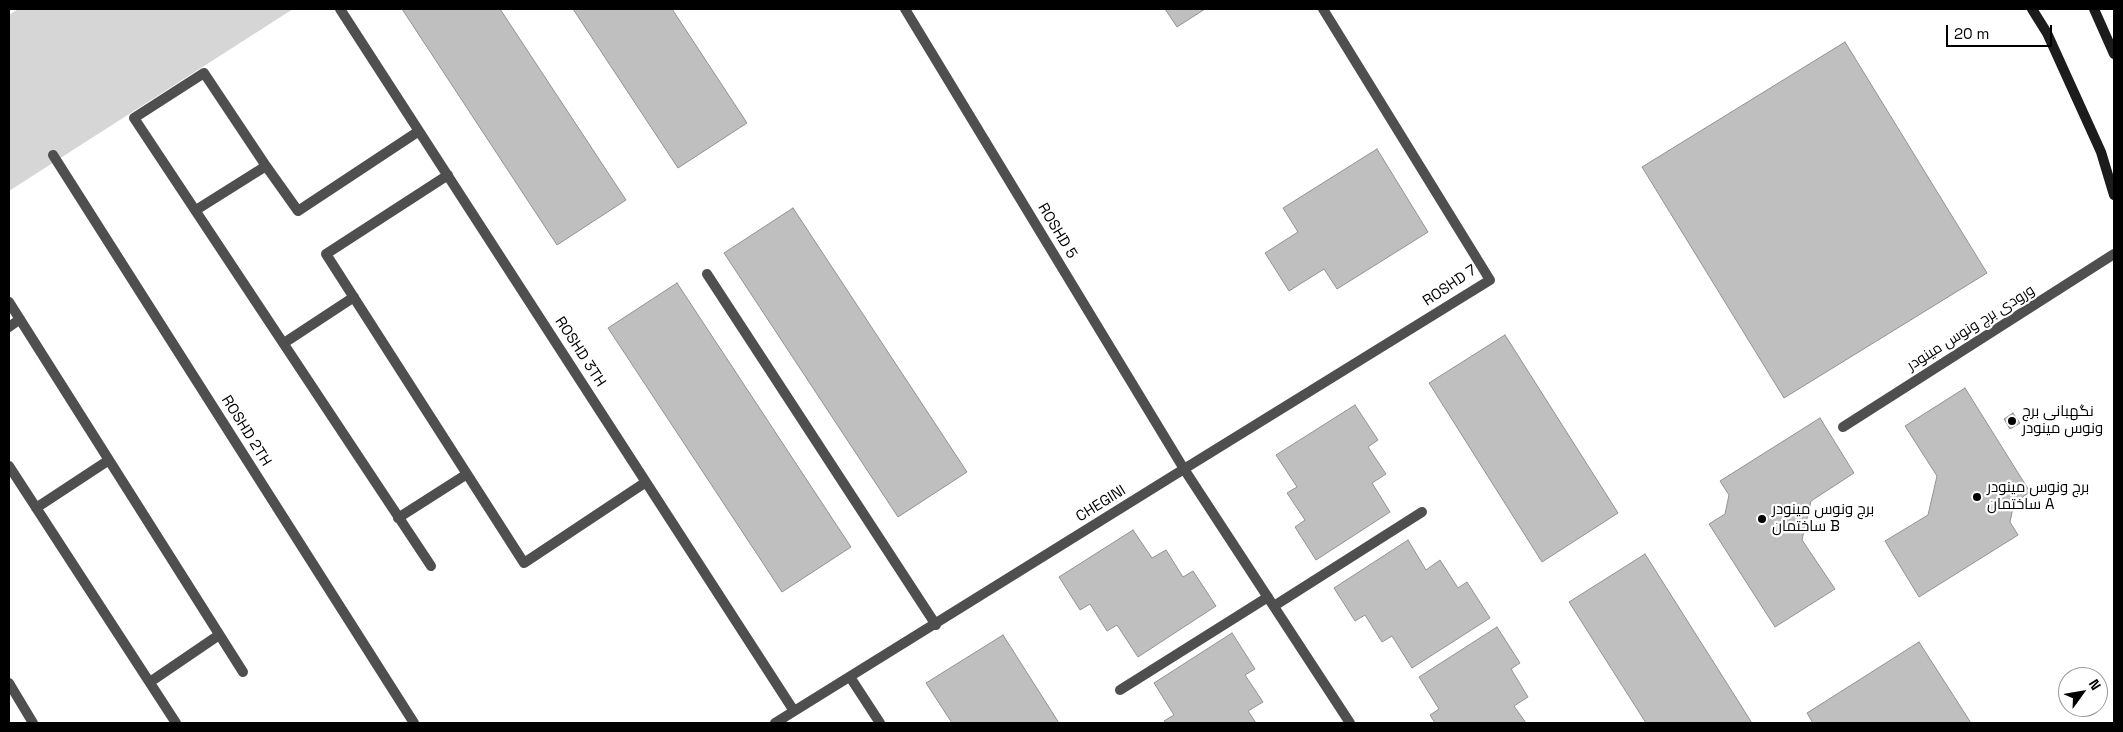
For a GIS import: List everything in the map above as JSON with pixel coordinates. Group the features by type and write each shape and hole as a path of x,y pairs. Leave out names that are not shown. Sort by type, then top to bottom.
{"main road":[{"path":"2032,9 2047,32 2101,152 2114,195"},
{"path":"2094,9 2114,54"}],"street":[{"name":"ROSHD 3TH","path":"340,9 794,711"},
{"name":"ROSHD 5","path":"905,9 1184,469"},
{"name":"ROSHD 7","path":"1184,469 1490,280 1323,9"},
{"path":"419,131 298,211 204,73 134,118 431,566"},
{"name":"ROSHD 2TH","path":"53,155 414,723"},
{"path":"196,210 266,166"},
{"path":"448,175 326,254 524,563 646,482"},
{"name":"ورودی برج ونوس مینودر","path":"1843,427 2114,254"},
{"path":"706,274 936,625"},
{"path":"284,343 354,297"},
{"path":"9,302 243,672"},
{"path":"9,328 20,320"},
{"path":"36,508 109,460"},
{"path":"9,466 176,723"},
{"path":"1184,469 1350,723"},
{"name":"CHEGINI","path":"775,723 936,625 1184,469"},
{"path":"398,518 467,474"},
{"path":"1274,606 1422,512"},
{"path":"1120,690 1268,597"},
{"path":"150,682 220,636"},
{"path":"850,677 880,723"},
{"path":"9,683 33,723"}],"shaded area":[{"path":"18,9 293,9 9,191 9,15"}],"building":[{"path":"402,9 500,9 626,200 557,245"},
{"path":"573,9 672,9 747,123 678,168"},
{"path":"1165,9 1205,9 1177,27"},
{"path":"1845,42 1987,273 1784,398 1642,167"},
{"path":"1377,149 1428,232 1337,289 1324,269 1289,291 1265,253 1298,232 1283,208"},
{"path":"793,208 967,472 898,517 724,253"},
{"path":"677,283 851,547 782,592 608,328"},
{"path":"1505,335 1618,513 1542,562 1429,383"},
{"name":"برج ونوس مینودر ساختمان A","path":"1965,388 2030,492 2014,503 2010,522 2018,535 1919,597 1885,541 1928,515 1937,476 1905,426"},
{"path":"1355,405 1378,440 1368,447 1386,474 1372,483 1390,512 1316,560 1295,527 1305,520 1287,493 1297,487 1276,455"},
{"name":"نگهبانی برج ونوس مینودر","path":"2013,413 2020,423 2010,429 2004,419"},
{"name":"برج ونوس مینودر ساختمان B","path":"1820,418 1854,473 1811,501 1802,540 1835,589 1775,627 1709,524 1725,514 1729,495 1720,481"},
{"path":"1133,530 1152,558 1166,550 1183,577 1193,571 1216,606 1138,657 1117,625 1107,631 1090,604 1080,610 1059,577"},
{"path":"1408,540 1426,570 1440,560 1458,588 1467,582 1490,618 1412,668 1392,636 1382,642 1365,615 1355,621 1334,588"},
{"path":"1645,554 1752,723 1646,723 1569,602"},
{"path":"1497,627 1520,663 1511,669 1528,697 1514,706 1526,723 1435,723 1430,715 1439,709 1419,677"},
{"path":"1232,633 1255,669 1245,675 1263,702 1248,711 1256,723 1165,723 1164,721 1174,715 1154,683"},
{"path":"1003,635 1059,723 952,723 926,683"},
{"path":"1919,642 1971,723 1813,723 1807,713"}],"place":[{"name":"نگهبانی برج ونوس مینودر","path":"2012,421"},
{"name":"برج ونوس مینودر ساختمان A","path":"1977,497"},
{"name":"برج ونوس مینودر ساختمان B","path":"1762,519"}]}
